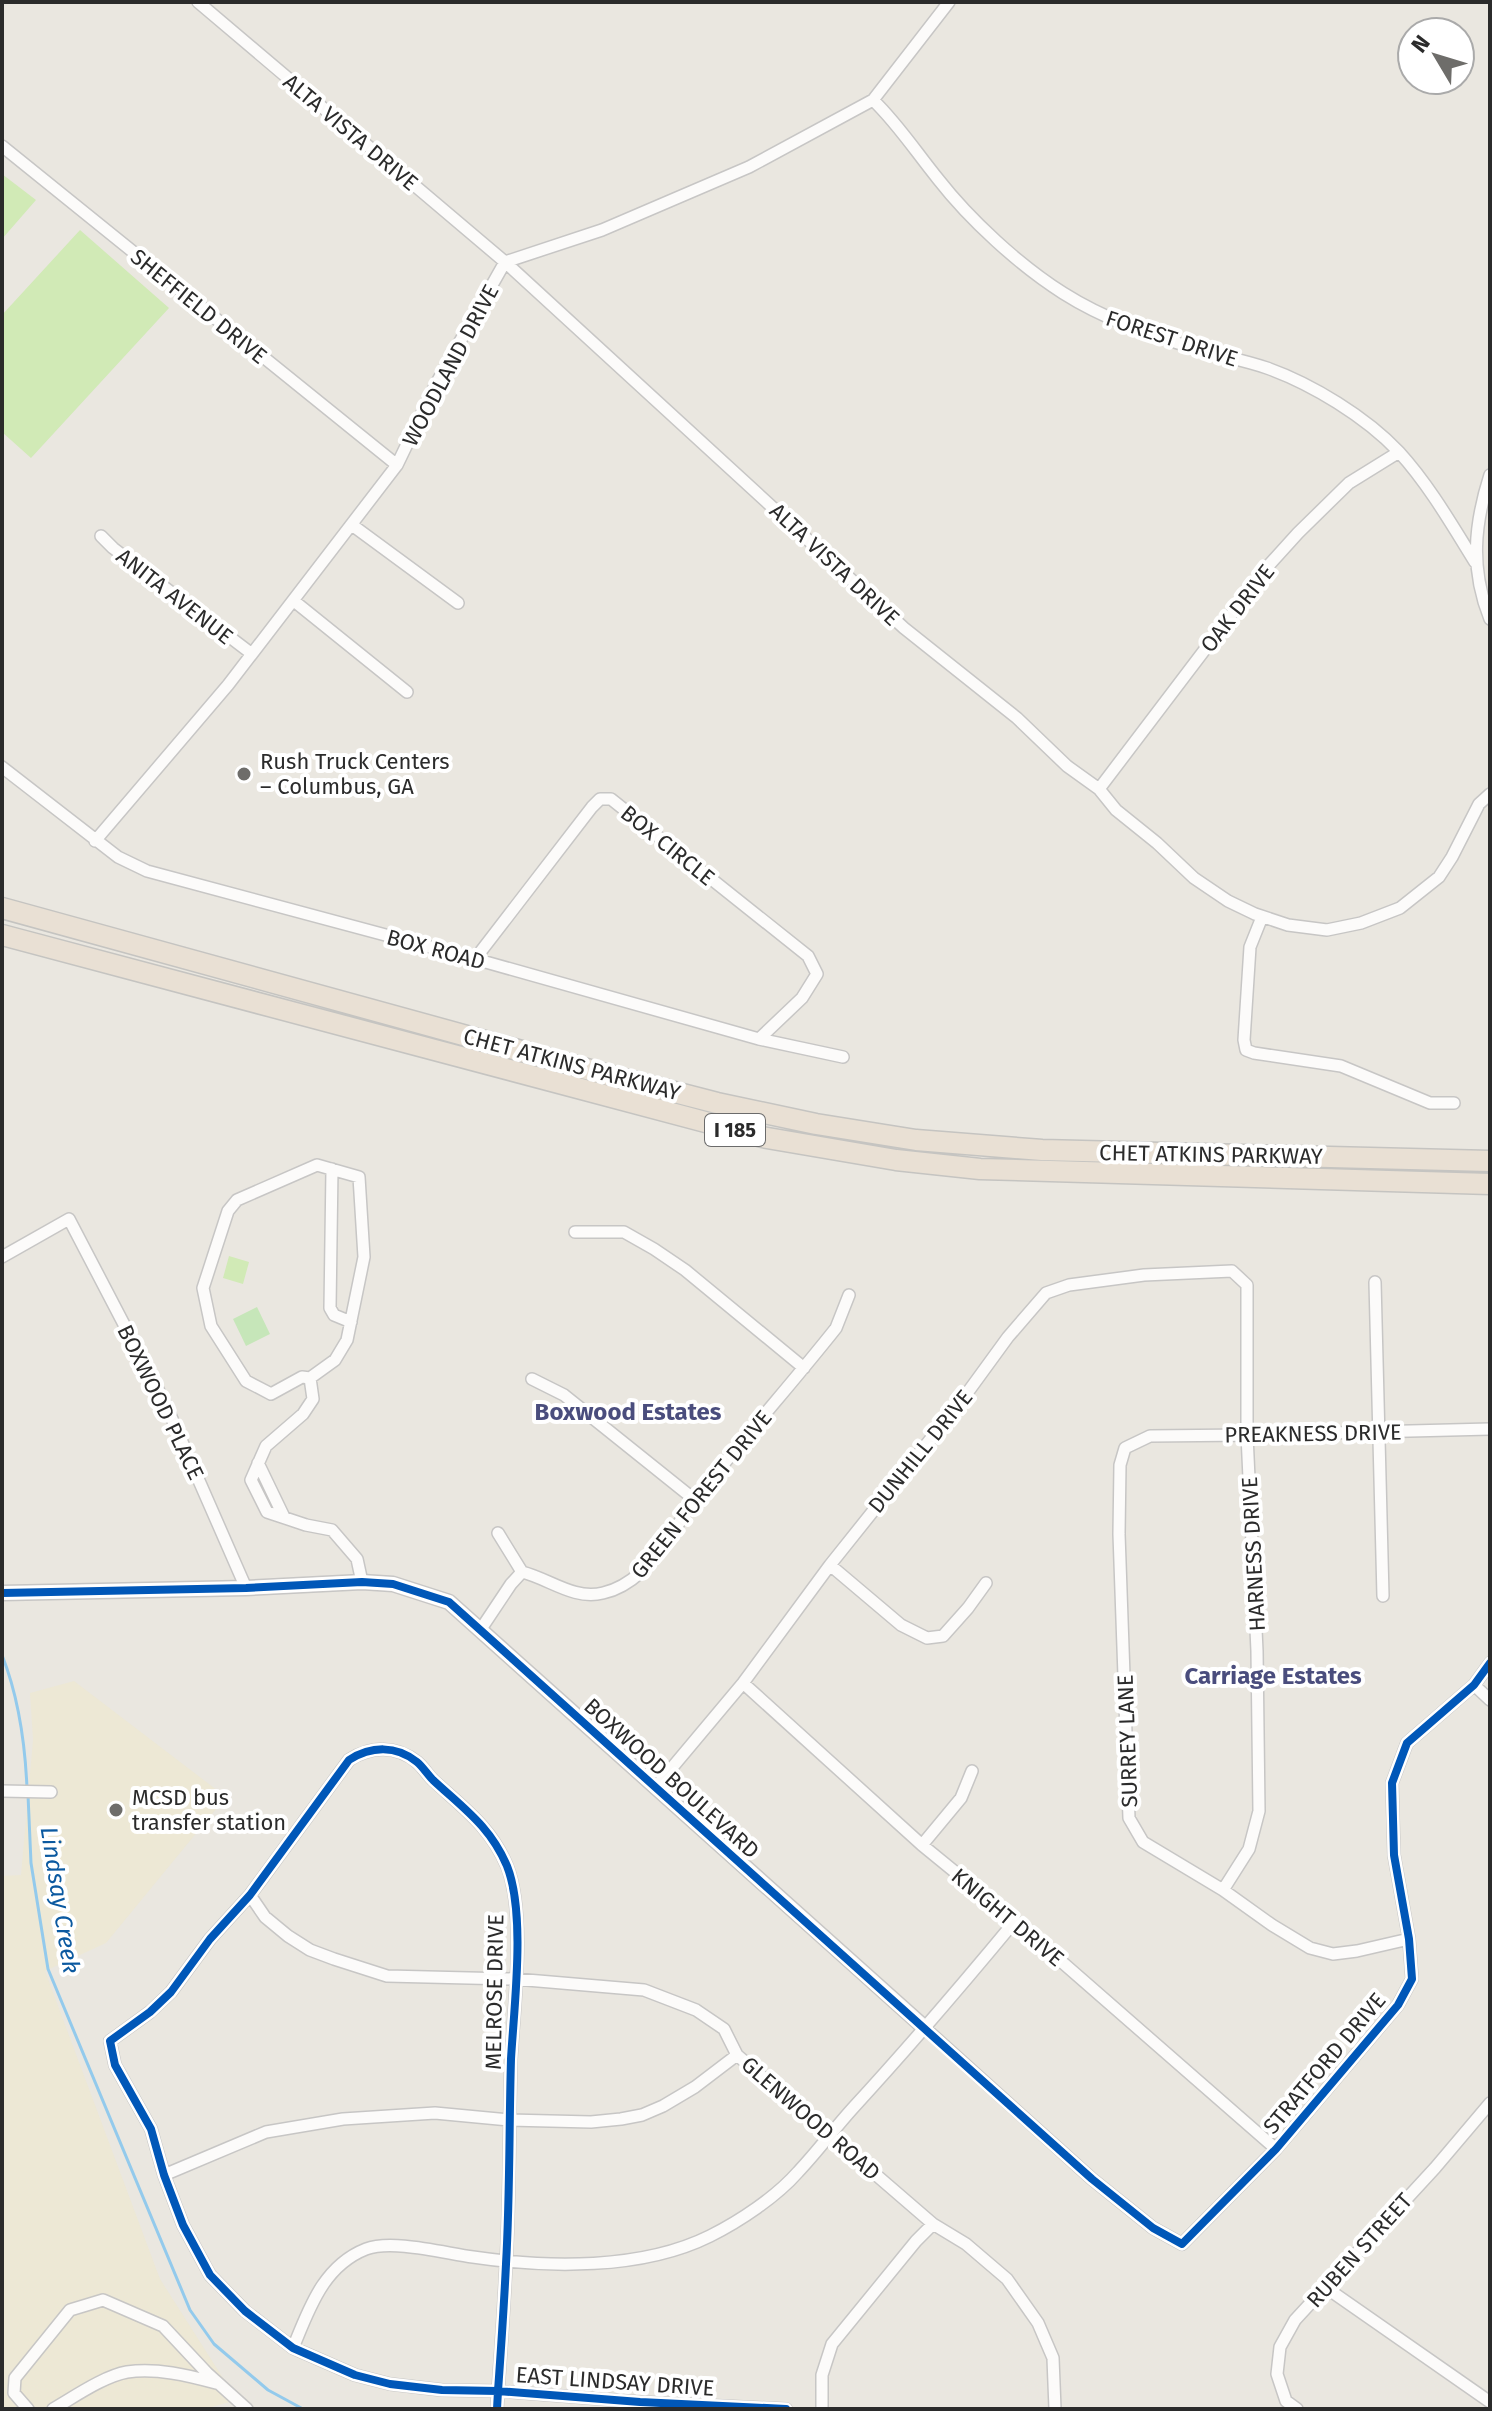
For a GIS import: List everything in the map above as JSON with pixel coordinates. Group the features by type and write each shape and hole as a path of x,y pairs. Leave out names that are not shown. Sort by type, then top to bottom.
{"highway":[{"name":"CHET ATKINS PARKWAY","path":"5,909 605,1074 816,1124 916,1140 1042,1150 1490,1161"},
{"name":"CHET ATKINS PARKWAY","path":"2,935 762,1137 896,1160 980,1169 1490,1184"}],"street":[{"name":"ALTA VISTA DRIVE","path":"198,2 505,262 904,628 1017,718 1194,878 1228,901 1262,917 1305,929 1327,930 1361,923 1400,908 1439,877 1479,804 1490,794"},
{"name":"WOODLAND DRIVE","path":"95,841 252,654 397,465 436,384 505,262 602,230 749,167 873,100 949,2"},
{"name":"FOREST DRIVE","path":"873,100 893,119 940,182 973,218 1059,290 1095,313 1198,349 1269,369 1345,407 1399,452 1435,499 1475,562"},
{"name":"SHEFFIELD DRIVE","path":"2,146 397,465"},
{"name":"OAK DRIVE","path":"1099,789 1269,565 1349,483 1399,452"},
{"path":"1490,475 1479,509 1475,562 1482,600 1490,619"},
{"path":"352,525 458,603"},
{"name":"ANITA AVENUE","path":"101,536 252,654"},
{"path":"294,601 407,692"},
{"name":"BOX ROAD","path":"2,767 95,841 125,862 147,871 759,1039 843,1057"},
{"name":"BOX CIRCLE","path":"475,959 592,807 600,799 611,799 808,956 817,974 802,998 759,1039"},
{"path":"1262,917 1250,947 1246,1050 1341,1066 1430,1103 1454,1103"},
{"path":"317,1165 359,1177 364,1257 351,1322 347,1340 335,1360 310,1378 302,1377 271,1394 246,1381 211,1326 203,1288 228,1211 237,1200 317,1165"},
{"path":"332,1169 330,1308 334,1315 351,1322"},
{"name":"BOXWOOD PLACE","path":"2,1257 69,1219 165,1403 246,1588"},
{"path":"575,1232 624,1232 654,1249 685,1270 804,1368"},
{"name":"DUNHILL DRIVE","path":"655,1788 743,1683 830,1565 1046,1293 1069,1285 1144,1275 1232,1271 1247,1285 1247,1304"},
{"path":"1375,1282 1383,1596"},
{"name":"GREEN FOREST DRIVE","path":"522,1572 574,1593 588,1595 616,1589 640,1573 659,1553 695,1500 836,1328 849,1295"},
{"name":"HARNESS DRIVE","path":"1223,1890 1249,1849 1259,1811 1257,1636 1247,1435 1247,1304"},
{"path":"310,1378 313,1399 303,1414 266,1446 258,1463 263,1490 284,1517 332,1530 357,1559 362,1582"},
{"path":"532,1379 564,1395 695,1500"},
{"name":"PREAKNESS DRIVE","path":"1137,1442 1150,1436 1490,1429"},
{"name":"SURREY LANE","path":"1137,1442 1125,1448 1120,1465 1119,1534 1129,1818 1143,1842 1310,1948 1333,1954 1409,1939"},
{"path":"481,1629 522,1572 498,1533"},
{"path":"830,1565 901,1625 927,1638 943,1636 986,1583"},
{"name":"BOXWOOD BOULEVARD","path":"2,1593 246,1588 362,1582 393,1584 449,1602 1092,2179 1153,2228 1182,2244 1212,2214"},
{"name":"STRATFORD DRIVE","path":"1212,2214 1276,2149 1398,2005 1412,1979 1409,1939 1394,1855 1392,1783 1407,1743 1474,1685 1490,1663"},
{"name":"KNIGHT DRIVE","path":"743,1683 922,1845 1015,1921 1276,2149"},
{"path":"1474,1685 1490,1700"},
{"name":"MELROSE DRIVE","path":"115,2038 171,1992 210,1939 250,1895 349,1760 376,1748 390,1750 416,1762 456,1798 486,1830 501,1855 512,1882 517,1939 506,2262 497,2409"},
{"path":"922,1845 961,1798 972,1771"},
{"path":"2,1791 45,1792"},
{"name":"GLENWOOD ROAD","path":"250,1895 265,1917 310,1950 387,1976 515,1979 622,1986 669,1998 696,2010 724,2029 737,2055 933,2224 966,2244 1007,2279 1038,2323 1053,2358 1055,2409"},
{"path":"293,2348 322,2284 342,2263 367,2249 395,2245 506,2262 582,2263 648,2257 681,2249 751,2212 796,2175 926,2029 1015,1921"},
{"name":"EAST LINDSAY DRIVE","path":"115,2038 110,2041 115,2065 151,2129 183,2225 210,2275 245,2311 293,2348 355,2375 390,2384 442,2390 786,2409"},
{"path":"164,2175 266,2132 343,2119 435,2113 509,2120 591,2122 642,2115 695,2087 737,2055"},
{"name":"RUBEN STREET","path":"1297,2409 1286,2401 1277,2374 1280,2347 1295,2320 1435,2168 1490,2103"},
{"path":"822,2409 822,2375 832,2344 933,2224"},
{"path":"1325,2287 1490,2402"},
{"path":"28,2409 14,2393 15,2378 70,2310 103,2300 163,2326 207,2373 247,2409"},
{"path":"53,2409 126,2372 182,2373 220,2385"}],"shaded area":[{"path":"74,1681 226,1797 106,1943 45,1971 160,2279 237,2400 204,2409 2,2409 2,1876 21,1875 33,1740 30,1693"}],"green space":[{"path":"2,174 36,200 2,239"},
{"path":"80,230 169,308 31,458 2,432 2,315"},
{"path":"229,1256 249,1262 243,1284 223,1278"},
{"path":"257,1307 270,1334 246,1346 233,1319"}],"waterway":[{"name":"Lindsay Creek","path":"2,1655 20,1720 27,1788"},
{"name":"Lindsay Creek","path":"28,1795 31,1863 48,1969 190,2310 214,2344 268,2390 303,2409"}],"cycle path":[{"path":"2,1593 246,1588 362,1582 393,1584 449,1602 1092,2179 1153,2228 1182,2244 1276,2149 1398,2005 1412,1979 1409,1939 1394,1855 1392,1783 1407,1743 1474,1685 1490,1663"},
{"path":"497,2409 498,2391 503,2312 507,2238 511,2059 517,1961 513,1886 500,1852 475,1818 409,1756 392,1750 375,1750 349,1760 250,1895 210,1939 171,1992 150,2012 110,2041 115,2065 151,2129 183,2225 210,2275 245,2311 293,2348 355,2375 390,2384 442,2390 498,2391 786,2409"}],"place":[{"name":"Rush Truck Centers – Columbus, GA","path":"244,774"},
{"name":"MCSD bus transfer station","path":"116,1810"}],"district":[{"name":"Boxwood Estates","path":"628,1412"},
{"name":"Carriage Estates","path":"1273,1676"}]}
